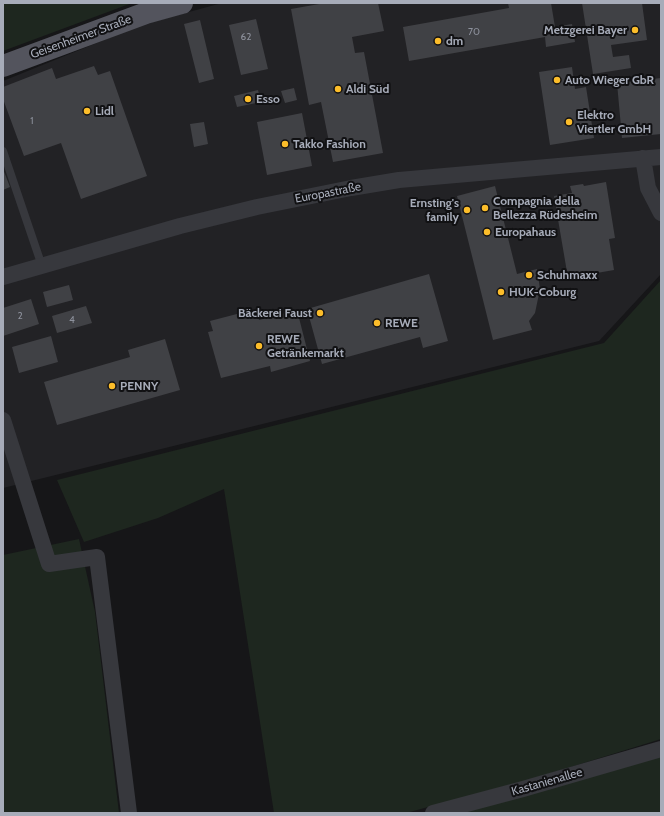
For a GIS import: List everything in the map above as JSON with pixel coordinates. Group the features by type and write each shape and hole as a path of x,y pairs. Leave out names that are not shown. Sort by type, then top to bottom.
{"main road":[{"name":"Geisenheimer Straße","path":"3,66 146,13 182,3"}],"street":[{"name":"Europastraße","path":"3,277 180,226 257,207 351,188 399,180 661,157"},
{"path":"643,158 648,188 661,214"},
{"path":"3,420 49,564 97,556 129,813"},
{"name":"Kastanienallee","path":"433,813 661,749"}],"lane":[{"path":"3,151 42,266"}],"shaded area":[{"path":"3,3 132,3 3,51"},
{"path":"222,3 661,3 661,274 599,341 3,488 3,81 141,25"},
{"path":"661,280 661,739 532,779 406,813 274,813 224,489 158,518 84,542 57,480 604,343"},
{"path":"79,539 95,612 119,813 3,813 3,555"},
{"path":"661,753 661,813 438,813"}],"building":[{"name":"Aldi Süd","path":"325,3 378,3 384,31 352,37 355,53 364,52 383,153 333,162 321,102 309,105 291,9"},
{"path":"508,3 551,3 555,27 572,24 575,42 546,47 545,37 409,61 403,27 509,8"},
{"path":"582,3 642,3 647,40 611,45 613,57 629,55 631,68 593,74"},
{"name":"Esso","path":"256,19 268,69 241,75 229,25"},
{"path":"200,20 214,79 199,83 184,24"},
{"name":"Lidl","path":"94,66 98,75 110,71 147,176 81,199 61,143 24,156 3,99 3,87 52,68 56,79"},
{"path":"572,67 575,89 586,87 594,138 550,145 539,72"},
{"path":"661,78 661,134 622,138 617,83"},
{"path":"294,88 297,100 285,103 281,91"},
{"name":"Esso","path":"258,90 261,102 237,107 234,96"},
{"name":"Takko Fashion","path":"302,113 312,166 267,175 257,122"},
{"path":"204,122 208,144 194,147 190,124"},
{"path":"3,169 10,187 3,190"},
{"path":"606,182 615,238 609,239 614,270 568,278 554,196 572,193 570,186 583,184 584,186"},
{"name":"Europahaus","path":"495,186 517,274 537,269 540,289 535,313 529,321 532,330 493,340 457,196"},
{"name":"REWE","path":"429,274 448,341 423,348 420,337 322,364 307,309"},
{"path":"69,285 73,300 47,307 43,292"},
{"path":"31,299 39,324 3,336 3,308"},
{"path":"86,306 92,323 57,333 52,316"},
{"name":"REWE Getränkemarkt","path":"256,309 259,320 297,310 310,361 271,372 270,366 221,378 208,332 213,331 210,321"},
{"path":"51,336 58,362 19,373 12,347"},
{"name":"PENNY","path":"165,339 180,390 57,425 44,382 130,357 128,350"}],"place":[{"name":"Metzgerei Bayer","path":"635,30"},
{"name":"dm","path":"438,41"},
{"name":"Auto Wieger GbR","path":"557,80"},
{"name":"Aldi Süd","path":"338,89"},
{"name":"Esso","path":"248,99"},
{"name":"Lidl","path":"87,111"},
{"name":"Elektro Viertler GmbH","path":"569,122"},
{"name":"Takko Fashion","path":"285,144"},
{"name":"Compagnia della Bellezza Rüdesheim","path":"485,208"},
{"name":"Ernsting's family","path":"467,210"},
{"name":"Europahaus","path":"487,232"},
{"name":"Schuhmaxx","path":"529,275"},
{"name":"HUK-Coburg","path":"501,292"},
{"name":"Bäckerei Faust","path":"320,313"},
{"name":"REWE","path":"377,323"},
{"name":"REWE Getränkemarkt","path":"259,346"},
{"name":"PENNY","path":"112,386"}]}
